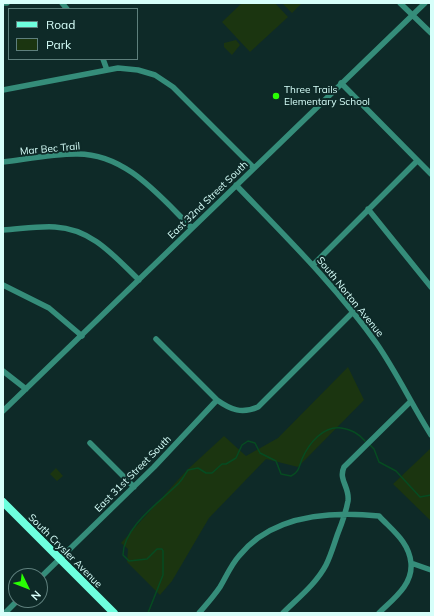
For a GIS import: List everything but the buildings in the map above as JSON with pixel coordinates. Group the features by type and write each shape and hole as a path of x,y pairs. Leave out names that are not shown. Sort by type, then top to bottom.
{"main road":[{"name":"South Crysler Avenue","path":"3,502 114,613"}],"street":[{"path":"400,3 431,33"},
{"name":"East 32nd Street South","path":"3,411 425,3"},
{"path":"103,60 107,70"},
{"path":"3,90 118,68 138,70 155,75 165,80 254,168"},
{"path":"341,83 431,174"},
{"name":"Mar Bec Trail","path":"3,162 77,154 110,160 132,172 192,228"},
{"path":"313,265 418,161"},
{"name":"South Norton Avenue","path":"236,185 313,265 353,312 392,367 410,402 431,435"},
{"path":"368,209 431,287"},
{"path":"3,230 54,227 76,231 103,244 139,280"},
{"path":"3,285 49,308 82,336"},
{"path":"156,339 217,400 228,408 237,412 248,411 258,407 353,312"},
{"path":"3,371 26,389"},
{"name":"East 31st Street South","path":"48,570 134,487 217,400"},
{"path":"283,613 311,585 324,569 348,500 348,487 342,479 344,467 410,402"},
{"path":"90,444 134,487"},
{"path":"200,612 219,589 238,557 258,537 276,527 300,519 322,515 344,515 379,516 405,543 409,551 411,572 403,590 379,613"},
{"path":"411,563 431,570"}],"green space":[{"path":"242,3 275,3 288,17 250,52 222,22"},
{"path":"282,3 302,3 292,13"},
{"path":"236,40 240,45 232,55 224,47 224,43"},
{"path":"348,367 364,400 298,467 266,459 209,518 172,581 160,595 127,562 128,549 121,543 187,470 224,436 246,456 278,438"},
{"path":"431,448 431,521 393,484"},
{"path":"56,468 63,476 57,481 50,474"}],"waterway":[{"path":"148,613 163,575 163,551 162,549 157,549 147,559 129,561 123,555 125,545 129,534 144,515 182,480 188,470 198,468 206,473 212,473 222,464 226,464 236,458 242,445 248,441 255,443 260,453 276,461 281,474 291,476 297,471 305,453 317,437 328,430 334,428 348,430 354,432 365,441"},
{"path":"370,445 374,449 379,462 396,471 420,497 431,495"}],"place":[{"name":"Three Trails Elementary School","path":"276,96"}]}
